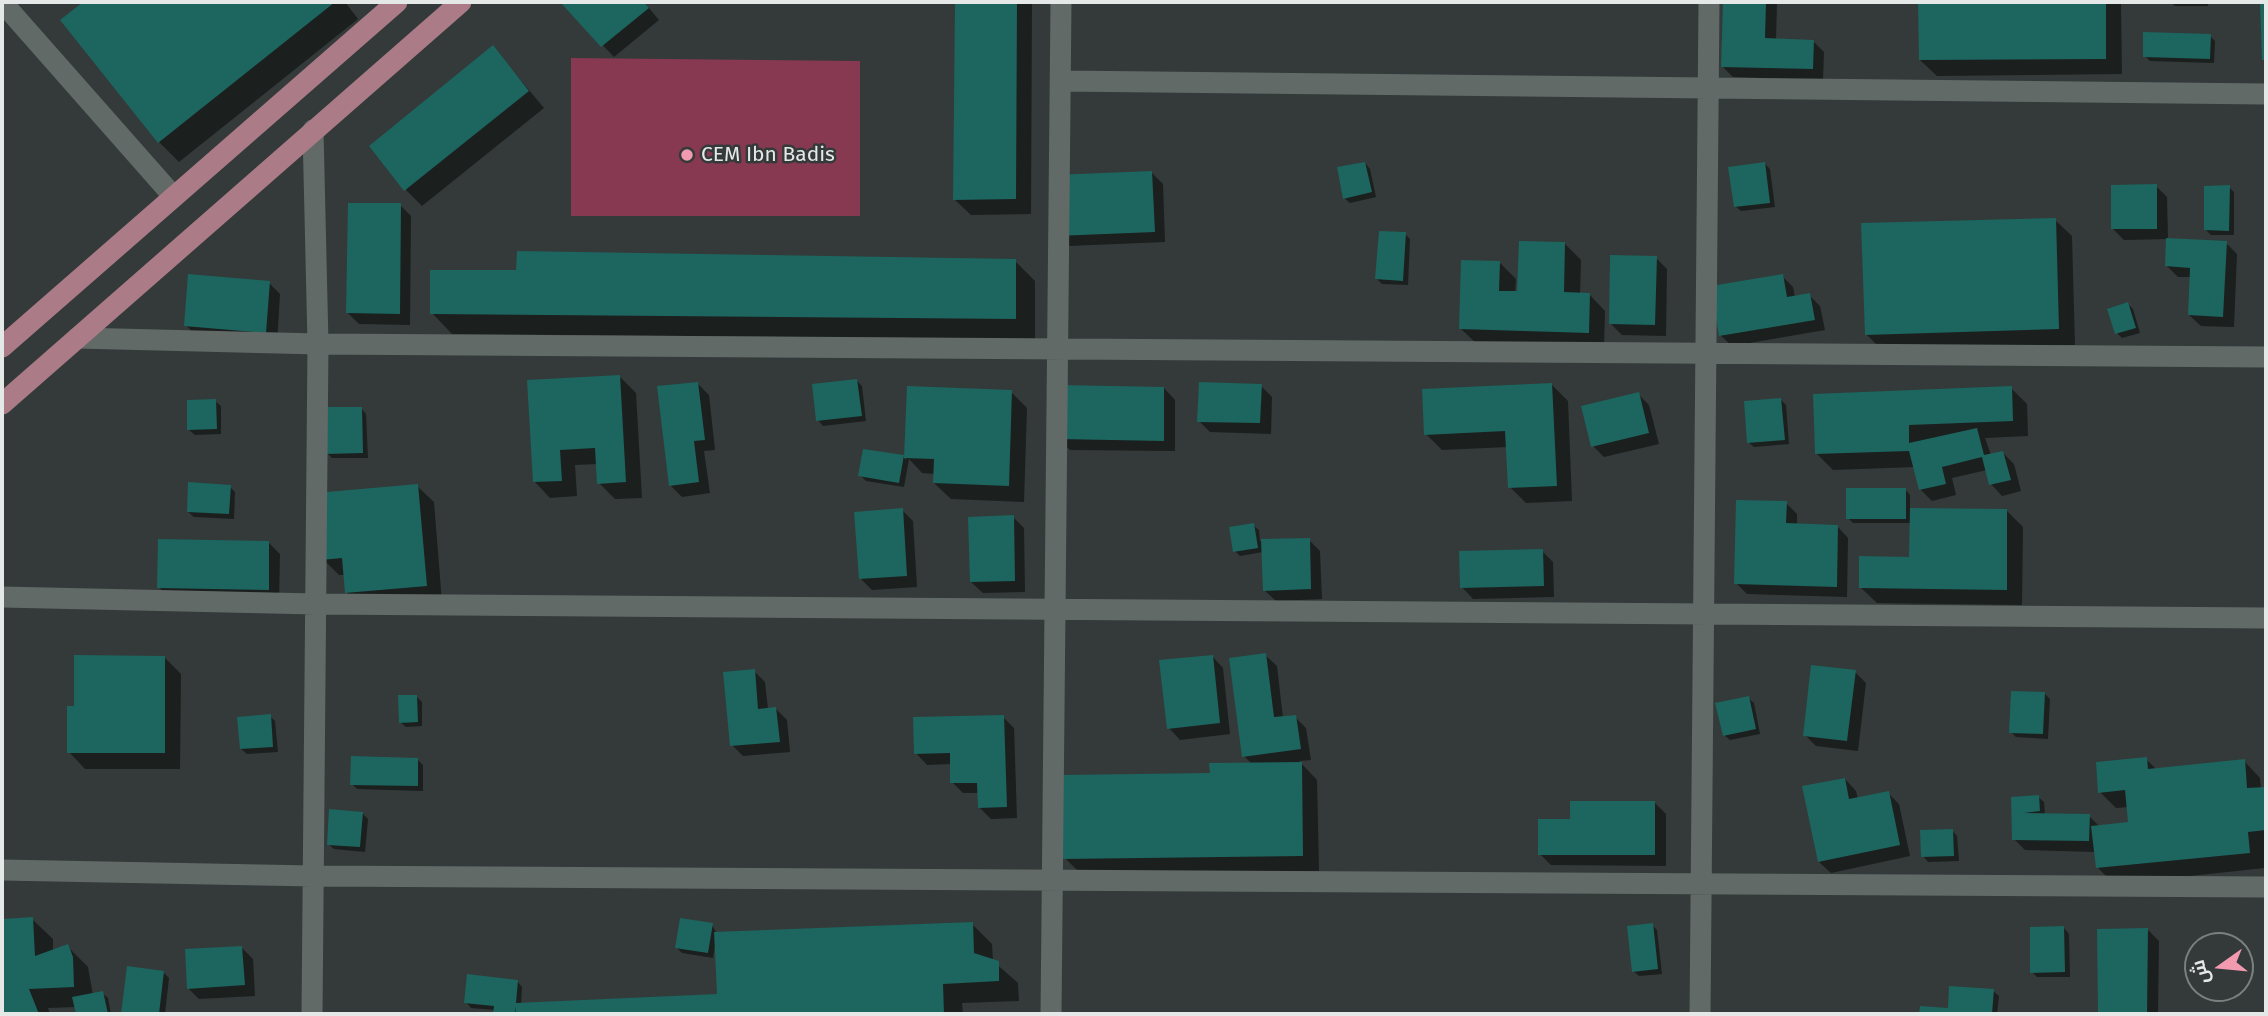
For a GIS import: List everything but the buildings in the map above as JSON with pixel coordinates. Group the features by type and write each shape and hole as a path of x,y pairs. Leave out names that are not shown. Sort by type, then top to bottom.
{"main road":[{"path":"2,347 397,2"},
{"path":"2,404 461,2"}],"street":[{"path":"2,2 174,197"},
{"path":"1051,1014 1061,2"},
{"path":"1700,1014 1699,884 1709,2"},
{"path":"1062,80 1707,90 2266,94"},
{"path":"312,1014 318,344 313,130"},
{"path":"77,338 318,344 2266,357"},
{"path":"2,597 316,604 2266,618"},
{"path":"2,870 313,876 2266,887"}],"shaded area":[{"path":"571,58 860,61 860,216 571,216"}],"place":[{"name":"CEM Ibn Badis","path":"687,155"}]}
